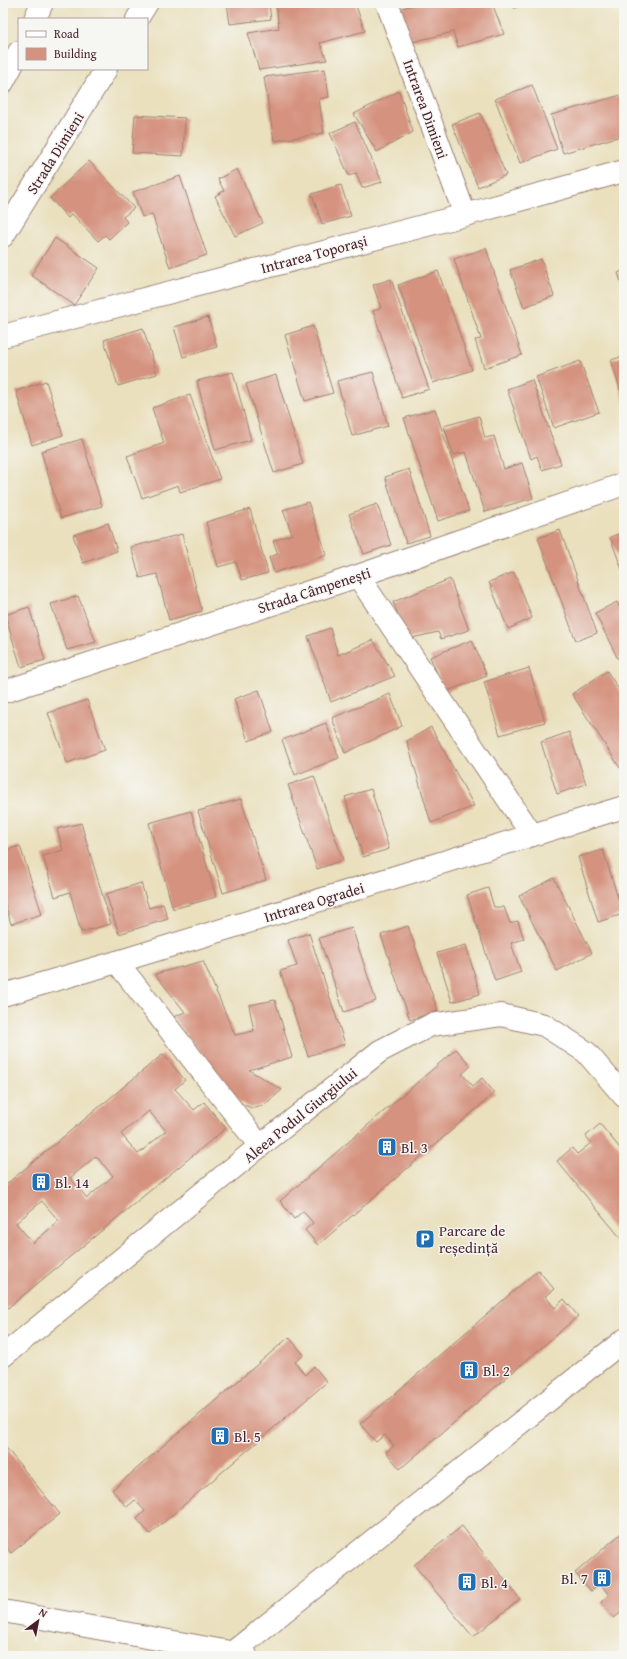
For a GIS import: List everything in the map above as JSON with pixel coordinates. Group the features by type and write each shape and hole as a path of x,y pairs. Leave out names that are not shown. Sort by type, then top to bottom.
{"street":[{"path":"35,18 42,3"},
{"path":"138,18 147,3"},
{"name":"Intrarea Dimieni","path":"387,3 465,215"},
{"path":"3,81 18,54"},
{"name":"Strada Dimieni","path":"3,236 105,70"},
{"name":"Intrarea Toporași","path":"3,336 465,215 624,171"},
{"name":"Strada Câmpenești","path":"3,692 358,576 624,484"},
{"path":"358,576 532,835"},
{"name":"Intrarea Ogradei","path":"3,995 117,962 624,807"},
{"path":"117,962 260,1146"},
{"name":"Aleea Podul Giurgiului","path":"3,1356 260,1146 380,1051 431,1025 501,1015 544,1025 586,1052 624,1096"},
{"path":"3,1611 238,1655 624,1340"}],"building":[{"path":"227,3 269,3 271,19 230,24"},
{"path":"276,3 355,3 365,31 320,43 327,60 259,70 248,33 279,28"},
{"path":"419,3 492,3 504,34 458,47 453,32 412,42 399,9"},
{"path":"512,3 529,3 514,8"},
{"path":"325,69 329,97 319,99 324,133 274,141 264,77"},
{"path":"532,85 557,149 520,163 495,99"},
{"path":"399,91 413,132 377,152 354,114"},
{"path":"621,95 624,105 624,135 563,153 551,115"},
{"path":"480,113 506,175 478,187 452,124"},
{"path":"135,115 185,118 183,156 132,153"},
{"path":"355,122 382,182 362,188 356,173 349,176 330,133"},
{"path":"89,161 134,208 123,217 127,222 109,239 105,235 98,241 72,214 68,218 50,198"},
{"path":"237,169 263,223 235,236 215,196 224,191 218,179"},
{"path":"180,176 207,255 170,268 152,214 142,217 133,192"},
{"path":"341,185 351,216 322,224 312,194"},
{"path":"55,238 99,268 74,305 31,275"},
{"path":"486,248 522,355 484,368 475,340 481,339 454,259"},
{"path":"541,259 554,296 524,307 510,270"},
{"path":"624,270 624,291 618,273"},
{"path":"438,271 472,370 433,383 398,285"},
{"path":"391,279 429,389 402,398 373,311 381,308 373,285"},
{"path":"208,317 217,347 183,357 174,327"},
{"path":"313,326 333,393 305,401 285,335"},
{"path":"143,328 157,374 118,386 104,340"},
{"path":"624,356 624,402 611,360"},
{"path":"580,361 599,412 554,428 536,377"},
{"path":"233,372 251,440 215,450 197,381"},
{"path":"373,372 388,426 352,436 337,381"},
{"path":"276,375 303,464 274,473 246,384"},
{"path":"532,380 561,464 542,470 537,456 531,459 507,389"},
{"path":"46,381 63,435 32,445 16,391"},
{"path":"190,395 220,479 180,492 178,485 142,498 127,456 164,443 152,408"},
{"path":"435,409 469,511 438,521 404,418"},
{"path":"479,416 485,438 494,436 504,469 522,463 533,498 485,512 466,452 453,455 444,426"},
{"path":"82,439 102,506 61,518 41,451"},
{"path":"409,469 430,536 406,543 385,477"},
{"path":"308,502 327,555 274,573 269,557 278,554 273,541 292,534 283,510"},
{"path":"377,504 391,545 364,554 349,514"},
{"path":"250,509 268,573 242,580 236,562 218,567 206,522"},
{"path":"108,523 117,551 83,563 73,535"},
{"path":"560,530 597,633 576,641 538,538"},
{"path":"624,532 624,575 610,537"},
{"path":"182,534 202,611 169,620 157,574 140,578 131,547"},
{"path":"514,572 532,618 508,629 489,582"},
{"path":"450,579 469,630 441,639 438,632 408,639 393,602"},
{"path":"78,596 96,642 67,650 51,604"},
{"path":"617,602 624,615 624,656 618,659 595,613"},
{"path":"29,607 45,660 21,667 5,615"},
{"path":"330,628 338,655 373,640 395,676 331,702 308,636"},
{"path":"472,640 487,676 445,692 430,657"},
{"path":"529,668 545,722 500,735 484,682"},
{"path":"607,671 624,697 624,765 620,768 572,694"},
{"path":"259,690 273,732 248,741 234,699"},
{"path":"390,694 402,726 345,753 332,718"},
{"path":"87,700 105,750 67,763 48,713"},
{"path":"326,723 339,758 295,775 282,740"},
{"path":"431,727 474,806 431,823 407,741"},
{"path":"569,732 586,784 557,794 541,742"},
{"path":"314,776 343,860 317,869 288,785"},
{"path":"371,789 389,849 363,857 345,797"},
{"path":"241,799 266,880 223,893 198,811"},
{"path":"191,811 216,897 173,909 149,823"},
{"path":"81,823 111,924 81,932 70,892 55,897 43,856 63,850 57,829"},
{"path":"20,846 42,914 11,924 3,897 3,851"},
{"path":"603,850 623,914 598,922 578,857"},
{"path":"554,878 592,953 557,971 519,896"},
{"path":"141,883 149,908 163,904 168,919 119,934 106,894"},
{"path":"488,888 494,907 504,907 510,923 518,921 524,939 511,943 521,972 495,981 467,895"},
{"path":"408,926 438,1011 410,1020 381,935"},
{"path":"352,928 376,1001 344,1012 319,938"},
{"path":"309,933 345,1044 308,1056 280,971 297,966 288,940"},
{"path":"466,945 480,994 452,1002 437,953"},
{"path":"203,961 235,1035 254,1031 249,1005 275,1000 292,1057 249,1070 282,1090 264,1105 251,1108 239,1102 173,1017 185,1012 155,974"},
{"name":"Bl. 3","path":"456,1049 471,1066 462,1074 473,1086 482,1078 495,1093 318,1245 305,1230 313,1223 303,1211 294,1219 280,1201"},
{"name":"Bl. 14","path":"163,1054 185,1080 175,1089 194,1110 204,1102 226,1128 3,1312 3,1268 5,1266 3,1264 3,1187","holes":["149,1111 166,1131 138,1154 121,1134","96,1156 113,1176 87,1198 70,1178","42,1201 59,1221 33,1243 16,1223"]},
{"path":"600,1124 624,1153 624,1242 557,1161 572,1148 577,1154 591,1143 586,1136"},
{"name":"Bl. 2","path":"538,1270 554,1289 545,1296 555,1308 564,1299 578,1316 400,1469 386,1452 394,1446 385,1435 376,1442 360,1424"},
{"name":"Bl. 5","path":"289,1337 304,1355 295,1362 305,1375 314,1366 327,1382 150,1534 137,1519 145,1511 135,1500 127,1507 112,1490"},
{"path":"3,1444 60,1514 11,1553 3,1543"},
{"name":"Bl. 4","path":"462,1526 520,1599 473,1637 414,1565"},
{"name":"Bl. 7","path":"624,1531 624,1610 614,1618 601,1602 609,1595 600,1584 591,1591 575,1573"}],"place":[{"name":"Bl. 3","path":"387,1147"},
{"name":"Bl. 14","path":"41,1182"},
{"name":"Parcare de reședință","path":"425,1239"},
{"name":"Bl. 2","path":"469,1370"},
{"name":"Bl. 5","path":"220,1436"},
{"name":"Bl. 7","path":"602,1578"},
{"name":"Bl. 4","path":"467,1582"}]}
